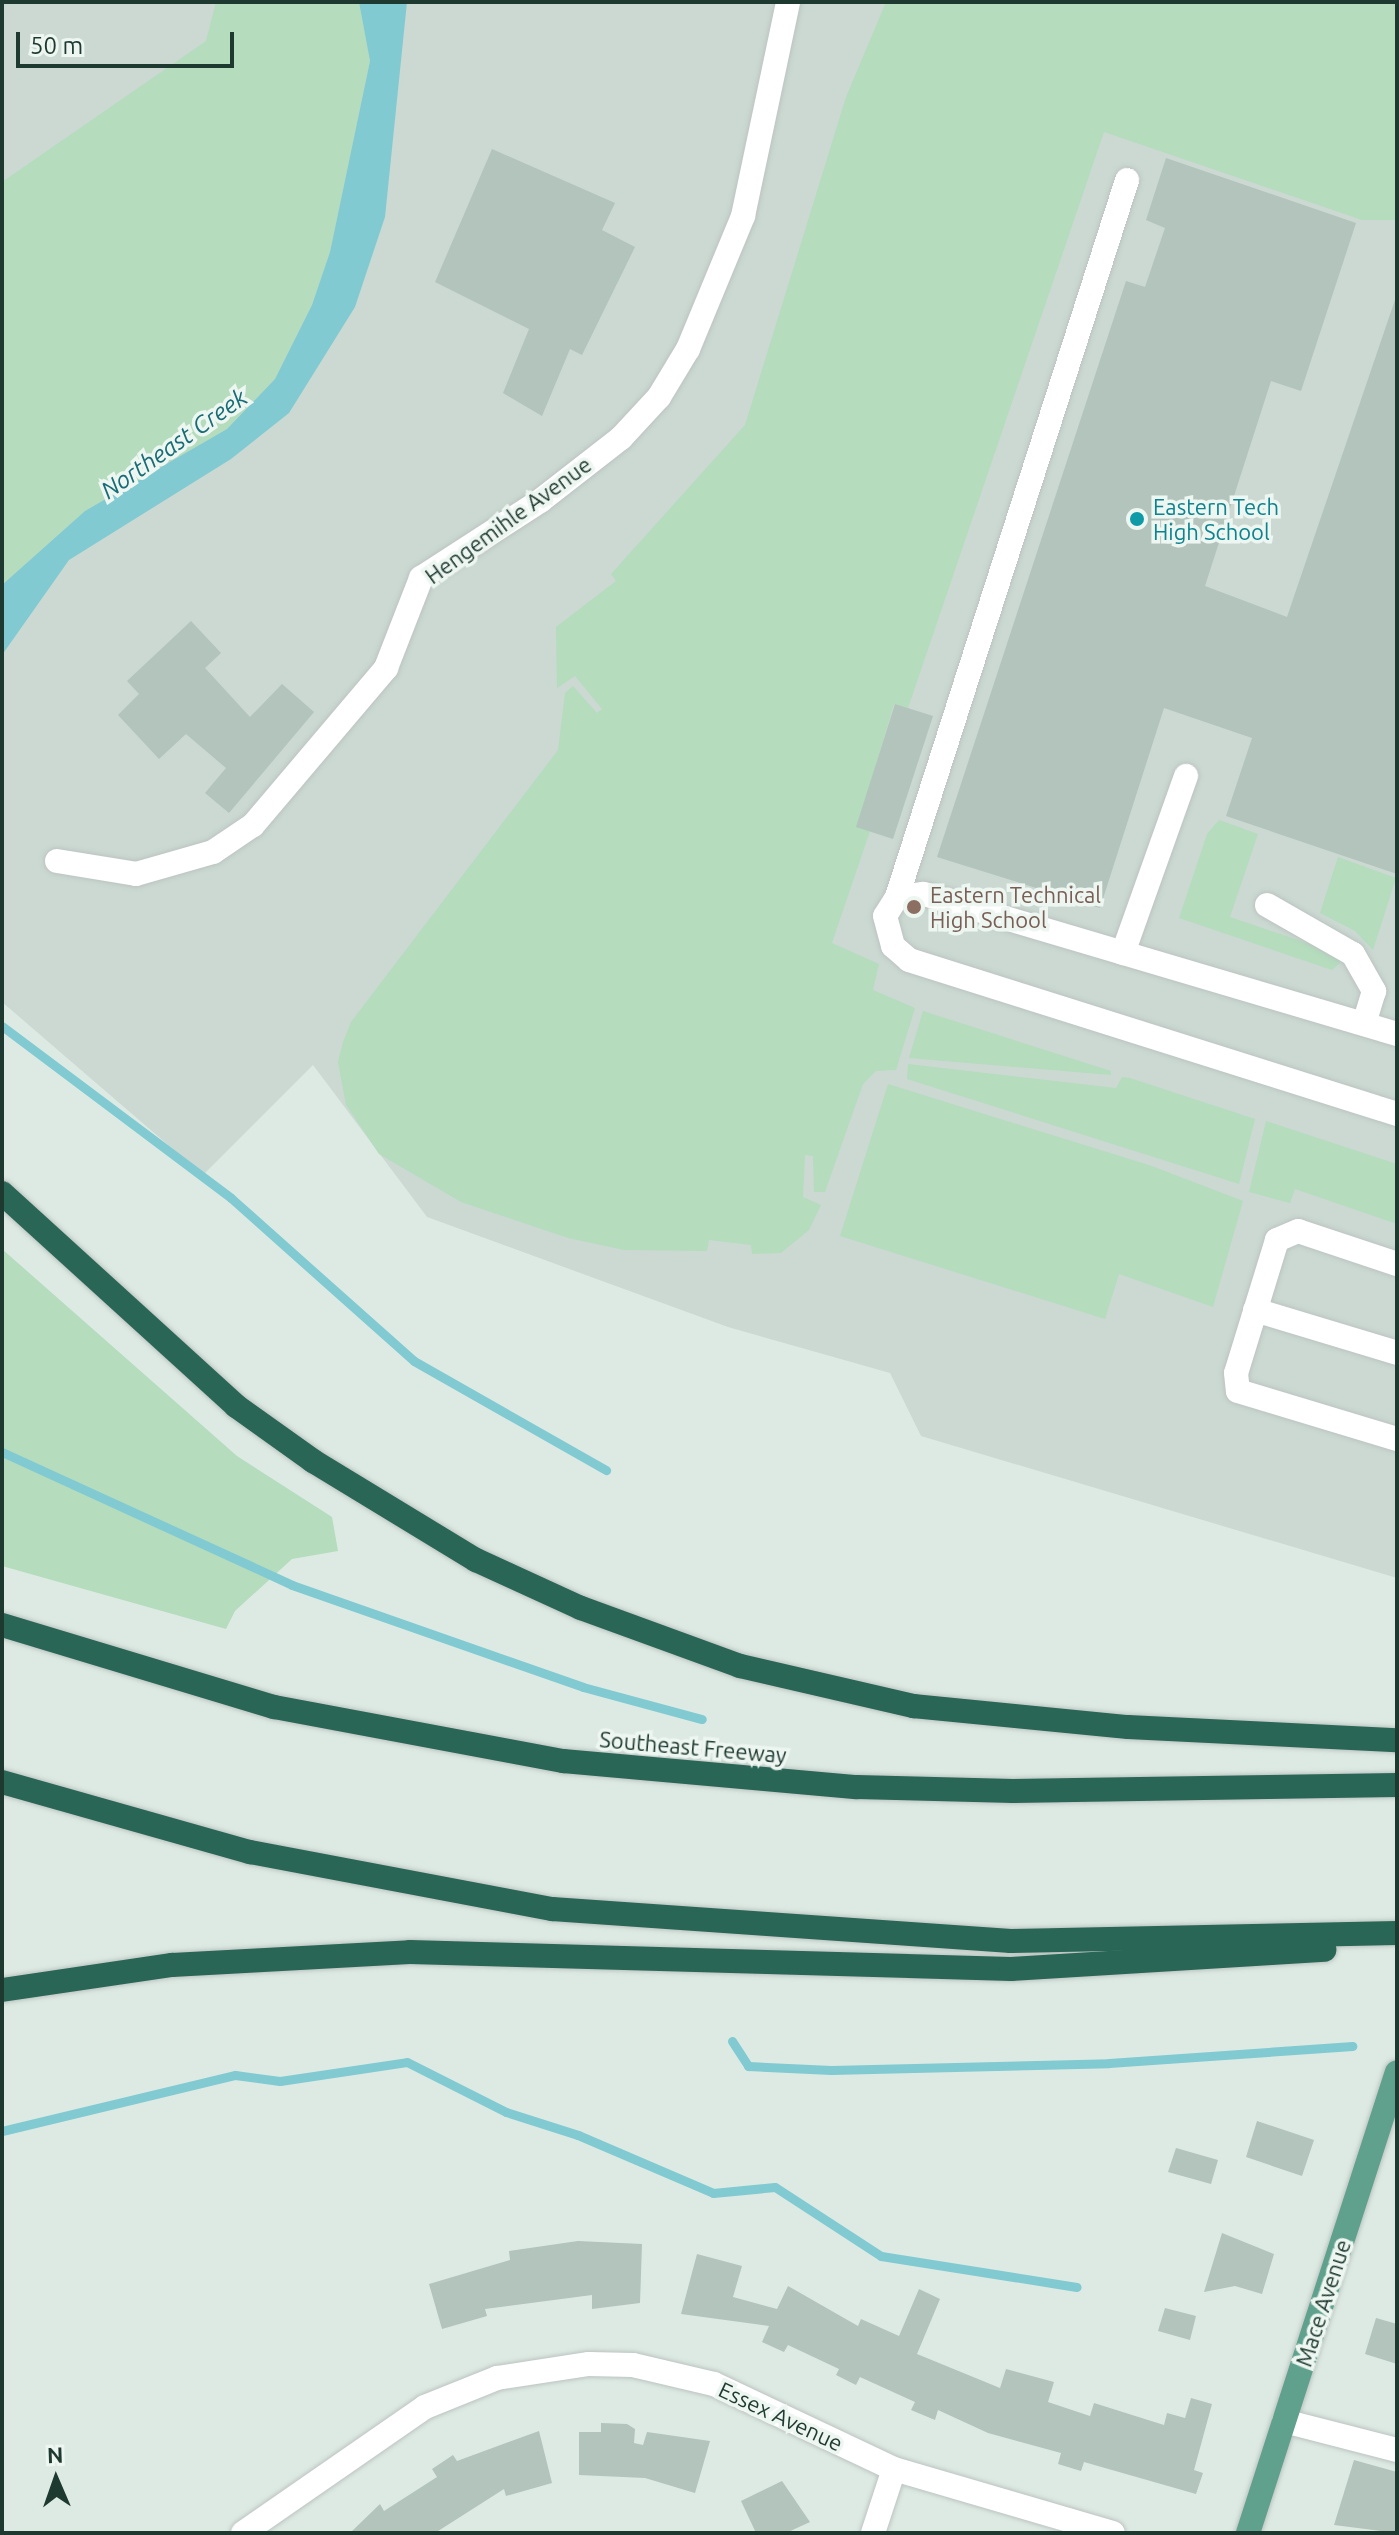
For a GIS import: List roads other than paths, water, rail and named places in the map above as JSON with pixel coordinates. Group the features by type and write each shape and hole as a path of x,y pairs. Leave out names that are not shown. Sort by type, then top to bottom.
{"highway":[{"path":"2,1193 111,1296 236,1406 394,1513 476,1560 671,1643 754,1670 913,1706 1128,1727 1397,1740"},
{"name":"Southeast Freeway","path":"2,1625 259,1703 421,1738 563,1761 857,1787 1013,1791 1397,1785"},
{"path":"2,1782 250,1852 552,1909 1011,1941 1391,1939"},
{"path":"2,1990 172,1965 410,1952 1011,1969 1153,1965 1391,1939"}],"main road":[{"name":"Mace Avenue","path":"1248,2533 1396,2081"}],"street":[{"name":"Hengemihle Avenue","path":"57,861 136,874 213,852 253,825 386,668 421,578 540,501 621,438 659,397 701,323 743,216 788,2"},
{"path":"1127,180 897,897 885,916 886,930 909,960 1397,1114"},
{"path":"1123,953 1186,776"},
{"path":"897,897 923,894 1397,1034"},
{"path":"1267,905 1353,954 1374,991 1364,1024"},
{"path":"1397,1264 1298,1231 1277,1240 1236,1373 1238,1391 1397,1439"},
{"path":"1255,1310 1397,1353"},
{"name":"Essex Avenue","path":"243,2533 425,2407 497,2378 574,2365 633,2365 714,2384 894,2469 1113,2533"},
{"path":"1284,2421 1397,2450"},
{"path":"873,2533 894,2469"}],"water":[{"name":"Northeast Creek","path":"359,2 407,2 385,217 355,307 289,413 231,459 69,560 2,655 2,585 85,511 227,429 275,379 312,305 330,252 370,61"}],"waterway":[{"path":"2,1026 231,1198 414,1361 606,1470"},
{"path":"2,1452 292,1585 583,1687 702,1719"},
{"path":"732,2041 748,2066 831,2070 1109,2063 1352,2046"},
{"path":"2,2131 235,2075 280,2081 407,2062 506,2112 578,2135 713,2193 775,2187 881,2256 1077,2287"}],"place":[{"name":"Eastern Tech High School","path":"1137,519"},
{"name":"Eastern Technical High School","path":"914,907"}]}
